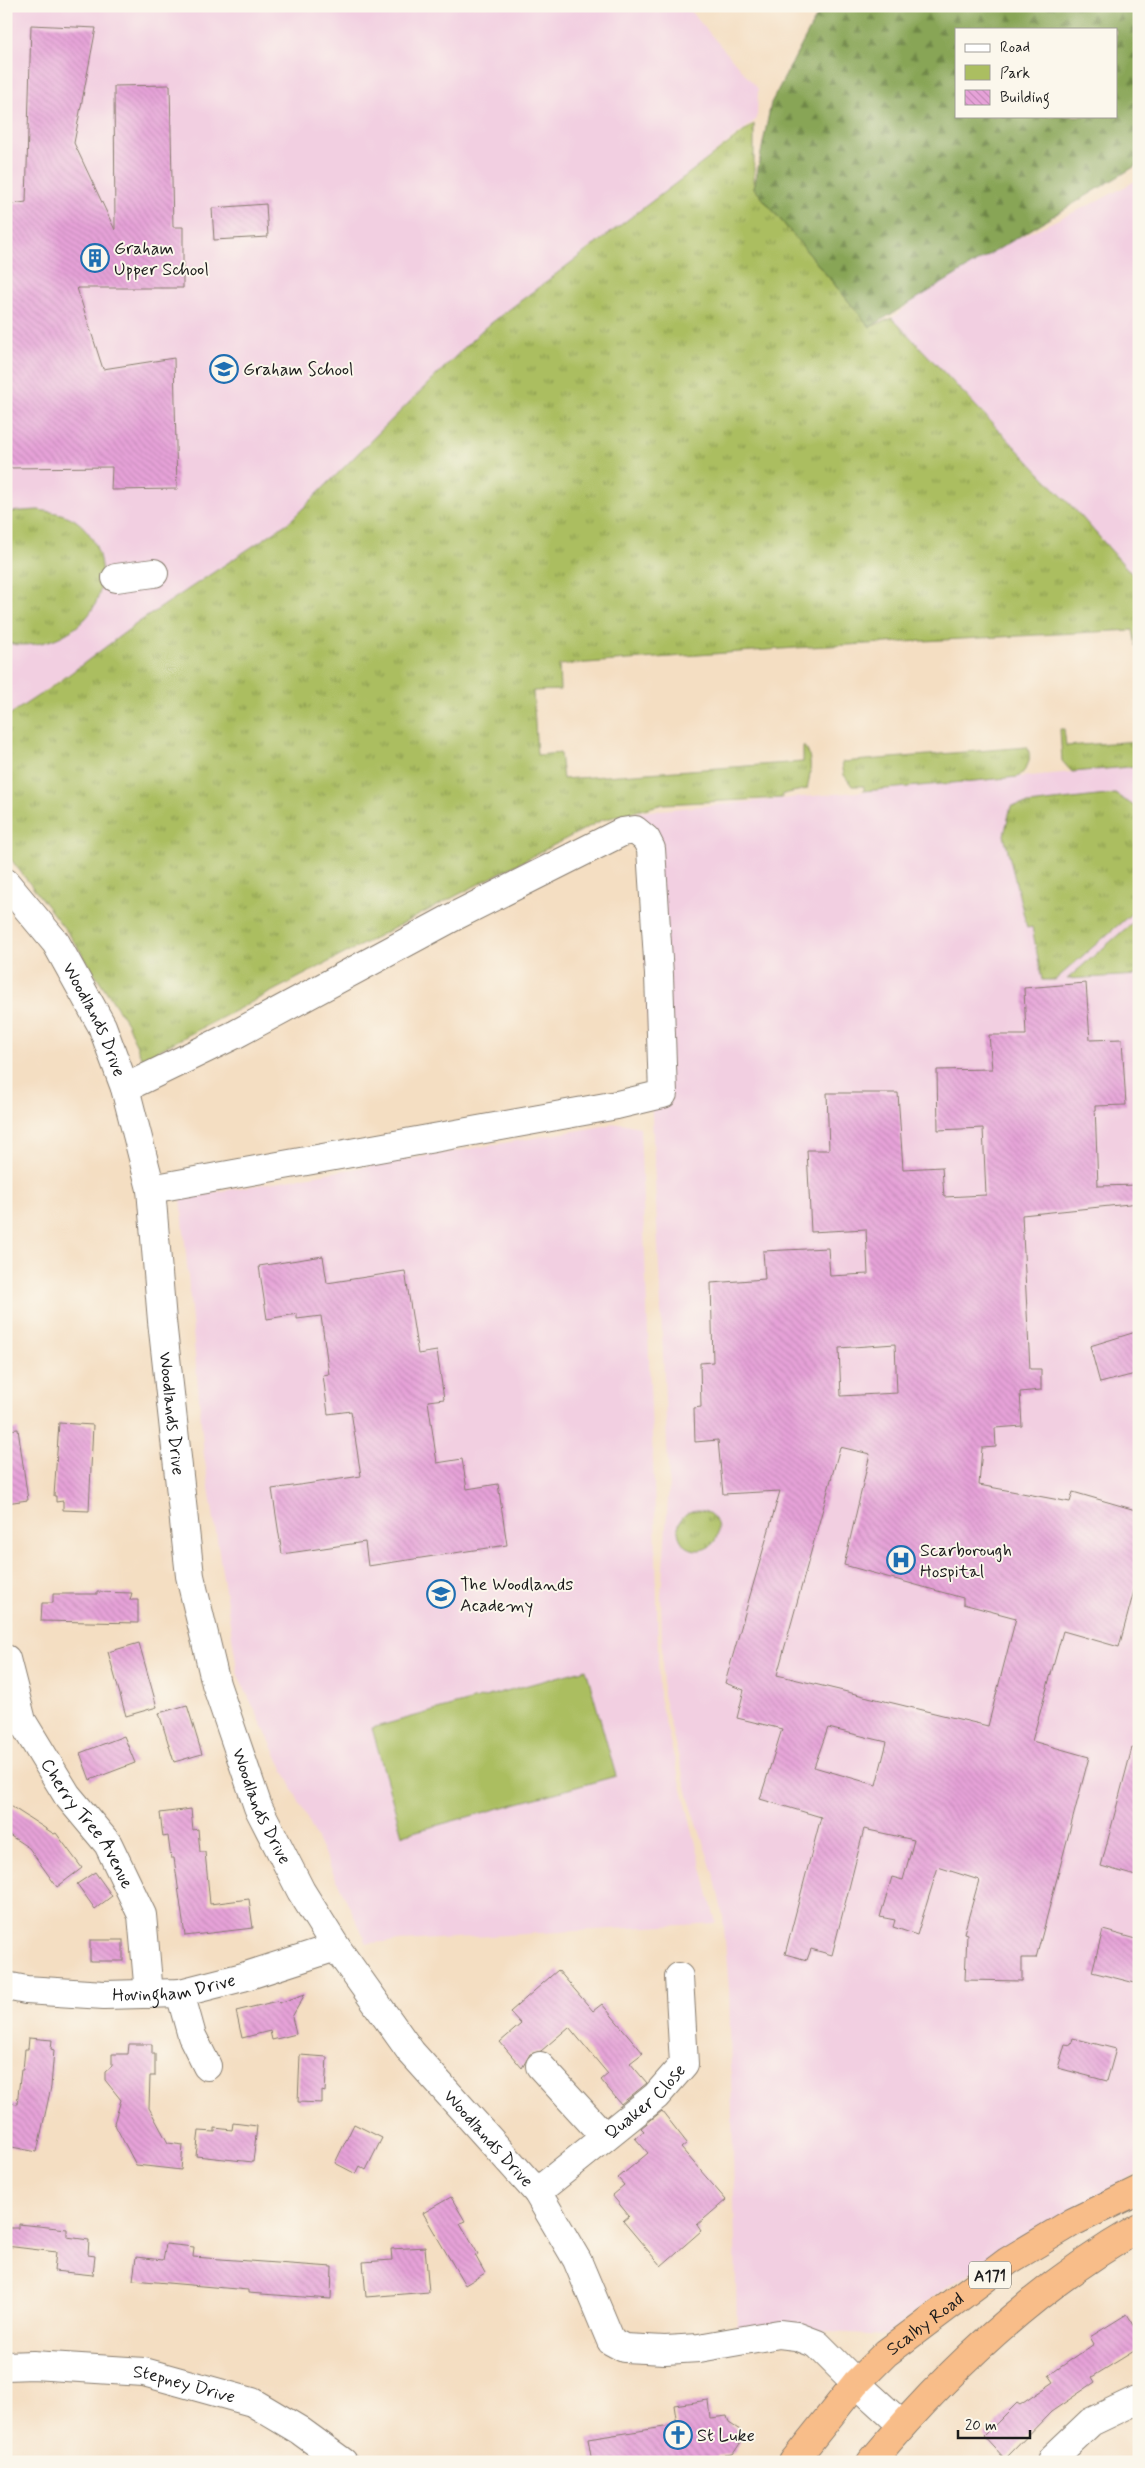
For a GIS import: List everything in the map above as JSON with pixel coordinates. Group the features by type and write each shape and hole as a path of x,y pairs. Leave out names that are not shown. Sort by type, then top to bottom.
{"highway":[{"name":"Scalby Road","path":"793,2462 856,2383 886,2353 1008,2261 1073,2222 1139,2190"},
{"name":"A171","path":"871,2462 902,2425 992,2335 1067,2276 1115,2242 1139,2228"}],"street":[{"path":"116,578 154,573"},
{"path":"124,1088 236,1034 457,915 622,832 635,830 646,839 650,849 659,966 663,1094 617,1105 151,1189"},
{"name":"Woodlands Drive","path":"6,883 56,943 102,1026 124,1088 151,1189 162,1321 190,1576 216,1684 258,1806 301,1891 336,1947 410,2052 537,2192 577,2260 611,2342 624,2348 665,2350 699,2348 779,2334 796,2336 817,2344 902,2425"},
{"name":"Cherry Tree Avenue","path":"6,1659 22,1721 67,1794 108,1844 142,1915 149,1994"},
{"name":"Hovingham Drive","path":"6,1986 26,1990 104,1995 180,1993 243,1977 336,1947"},
{"name":"Quaker Close","path":"537,2192 656,2096 684,2064 679,1977"},
{"path":"180,1993 192,2036 207,2066"},
{"path":"540,2066 605,2137"},
{"name":"Stepney Drive","path":"6,2366 144,2372 252,2402 300,2430 343,2462"},
{"path":"1053,2462 1052,2459 1091,2422 1139,2399"}],"shaded area":[{"name":"Graham School","path":"6,6 686,6 758,89 757,119 594,248 289,522 6,717"},
{"path":"1139,179 1139,582 1079,514 892,318 958,265 1098,201"},
{"name":"Scarborough Hospital","path":"1139,766 1139,2171 947,2287 887,2335 737,2327 729,1989 723,1916 715,1879 689,1799 663,1695 661,1596 669,1485 638,812"},
{"name":"The Woodlands Academy","path":"621,1123 640,1127 655,1512 659,1698 716,1923 367,1943 238,1675 204,1455 181,1198"}],"green space":[{"path":"822,6 1139,6 1139,164 870,327 754,188 771,103"},
{"path":"754,124 754,188 870,327 892,318 1079,514 1139,582 1139,646 1136,646 1133,630 809,647 559,665 560,690 533,691 537,755 560,753 563,779 803,762 803,746 809,754 810,760 807,789 783,794 782,798 663,804 602,820 142,1059 127,1023 71,937 6,853 6,717 59,682 136,624 289,522 482,330"},
{"path":"38,510 57,513 75,520 93,540 101,566 99,594 94,607 86,618 69,632 43,643 14,644 6,642 6,512"},
{"path":"1060,729 1064,729 1066,746 1139,741 1139,766 1072,772 1062,761"},
{"path":"1027,747 1029,751 1028,764 1018,777 864,791 864,786 852,786 844,775 842,762"},
{"path":"1115,794 1139,809 1139,907 1055,980 1042,980 1032,927 1027,928 1004,835 1011,806"},
{"path":"1139,917 1139,975 1067,979"},
{"path":"698,1510 712,1516 718,1530 712,1544 698,1550 684,1544 678,1530 684,1516"},
{"path":"586,1669 616,1776 402,1835 372,1728"}],"building":[{"name":"Graham Upper School","path":"31,25 96,28 74,143 115,230 114,86 170,85 173,227 183,227 183,288 77,288 103,369 174,358 177,489 111,490 112,467 6,468 6,205 26,202"},
{"path":"266,204 268,237 214,240 212,208"},
{"path":"1086,983 1090,1040 1122,1039 1126,1105 1095,1106 1098,1186 1139,1185 1139,1203 1022,1215 1030,1369 1041,1369 1041,1390 1020,1392 1022,1426 995,1428 996,1447 982,1448 979,1485 1070,1502 1073,1492 1139,1511 1139,1572 1119,1647 1063,1631 1032,1741 1089,1757 1036,1958 1022,1958 1022,1981 965,1980 967,1934 964,1933 979,1880 938,1867 917,1935 893,1927 895,1920 880,1917 892,1877 903,1880 914,1840 864,1829 832,1955 811,1949 807,1960 785,1954 821,1817 760,1799 782,1729 737,1718 744,1690 725,1683 780,1491 723,1494 718,1440 695,1442 694,1408 701,1407 700,1363 713,1362 711,1283 765,1279 763,1251 828,1248 830,1276 868,1274 866,1229 811,1232 807,1150 829,1150 827,1093 898,1093 903,1169 942,1167 944,1197 986,1195 983,1128 938,1130 937,1070 992,1069 989,1035 1026,1035 1024,988","holes":["895,1344 897,1393 841,1396 839,1348","840,1447 870,1454 844,1565 963,1598 963,1604 1016,1618 988,1726 777,1675","828,1728 887,1742 876,1785 814,1767"]},
{"path":"323,1256 327,1283 405,1271 418,1354 437,1351 444,1399 428,1401 437,1463 462,1459 467,1489 498,1484 507,1545 368,1566 365,1542 282,1554 272,1489 361,1476 351,1411 328,1414 323,1375 329,1374 321,1316 297,1319 297,1314 267,1319 259,1266"},
{"path":"1139,1331 1139,1373 1100,1383 1090,1346"},
{"path":"59,1423 93,1425 89,1511 63,1510 63,1501 56,1502 56,1496 54,1496"},
{"path":"18,1429 28,1500 6,1503 6,1430"},
{"path":"97,1592 132,1593 130,1600 138,1600 138,1623 41,1621 42,1603 53,1603 53,1594 97,1594"},
{"path":"139,1643 157,1707 126,1716 108,1652"},
{"path":"187,1705 202,1754 174,1762 159,1713"},
{"path":"124,1736 135,1763 90,1780 80,1753"},
{"path":"1132,1748 1139,1749 1139,1877 1101,1866"},
{"path":"6,1803 54,1834 56,1833 82,1868 57,1887 29,1848 6,1833"},
{"path":"191,1809 193,1830 198,1829 200,1852 205,1852 210,1904 249,1899 253,1928 185,1936 174,1858 171,1858 168,1836 163,1837 160,1813"},
{"path":"95,1872 112,1896 95,1909 77,1884"},
{"path":"1103,1930 1139,1940 1139,1984 1092,1972"},
{"path":"90,1940 123,1940 123,1961 90,1961"},
{"path":"558,1970 593,2011 602,2004 643,2053 630,2063 647,2083 621,2104 601,2080 608,2074 569,2027 541,2051 530,2054 522,2068 500,2042 521,2024 510,2012"},
{"path":"305,1994 292,2017 296,2034 272,2040 270,2031 242,2038 236,2011 277,2001 279,2003"},
{"path":"29,2038 52,2040 51,2049 54,2050 51,2087 37,2152 7,2146 11,2123 6,2122 10,2103 17,2104 21,2070 23,2070 25,2049 28,2049"},
{"path":"1073,2038 1116,2049 1107,2081 1058,2068 1065,2044 1071,2045"},
{"path":"129,2044 152,2044 152,2054 155,2054 155,2076 150,2076 149,2108 168,2143 183,2145 181,2170 136,2165 114,2123 121,2100 105,2080 105,2072 112,2066 112,2054 128,2054"},
{"path":"300,2055 327,2057 325,2092 322,2091 322,2103 298,2102"},
{"path":"662,2111 687,2143 681,2148 726,2200 697,2225 701,2231 661,2266 623,2221 629,2216 612,2195 624,2185 618,2178 648,2153 635,2138 644,2131 641,2128"},
{"path":"233,2123 257,2126 253,2162 196,2156 199,2131 215,2132 215,2128 232,2130"},
{"path":"354,2124 382,2138 366,2170 360,2166 356,2174 335,2163"},
{"path":"451,2197 465,2221 460,2223 478,2254 475,2255 485,2273 465,2285 423,2213"},
{"path":"19,2224 67,2229 67,2237 89,2240 88,2255 95,2256 93,2275 54,2271 56,2252 6,2246 6,2228 19,2228"},
{"path":"166,2244 194,2247 193,2257 332,2267 331,2299 248,2293 248,2290 133,2280 136,2257 163,2260"},
{"path":"425,2247 429,2292 366,2297 363,2262 392,2260 391,2249"},
{"path":"1127,2314 1139,2333 1139,2348 1092,2377 1095,2382 1051,2412 1005,2459 984,2436 1017,2403 1020,2405 1054,2382 1049,2375 1094,2344 1090,2337"},
{"name":"St Luke","path":"708,2400 710,2418 727,2416 729,2423 740,2430 741,2442 733,2454 717,2456 718,2462 691,2462 690,2459 671,2462 592,2462 588,2439 677,2425 674,2405"}],"place":[{"name":"Graham Upper School","path":"95,258"},
{"name":"Graham School","path":"224,369"},
{"name":"Scarborough Hospital","path":"901,1560"},
{"name":"The Woodlands Academy","path":"441,1594"},
{"name":"St Luke","path":"678,2435"}]}
